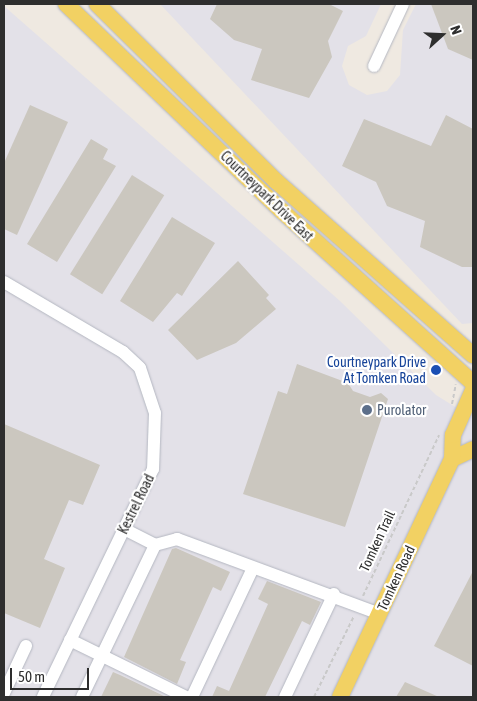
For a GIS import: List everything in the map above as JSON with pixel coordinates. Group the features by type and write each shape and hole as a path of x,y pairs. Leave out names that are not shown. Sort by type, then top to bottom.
{"main road":[{"name":"Courtneypark Drive East","path":"66,4 282,211 473,383"},
{"name":"Courtneypark Drive East","path":"97,4 276,181 473,355"},
{"name":"Tomken Road","path":"340,697 452,459 453,435 473,390"},
{"path":"452,459 473,449"}],"street":[{"path":"374,66 402,4"},
{"name":"Kestrel Road","path":"4,282 123,352 140,368 155,413 157,441 153,468 43,697"},
{"path":"124,529 155,544 178,540 253,568 334,594 380,614"},
{"path":"82,697 155,544"},
{"path":"192,697 253,568"},
{"path":"285,697 334,594"},
{"path":"70,640 186,697"},
{"path":"4,693 26,646"}],"path":[{"path":"451,410 452,393"},
{"name":"Tomken Trail","path":"314,697 443,427"}],"shaded area":[{"path":"160,4 381,4 366,36 348,46 342,66 349,85 367,95 387,91 400,75 403,30 416,4 473,4 473,323 462,324"},
{"path":"4,6 340,301 436,395 473,418 473,697 4,697"}],"building":[{"path":"217,4 329,4 343,11 328,41 332,57 309,98 251,80 262,49 234,40 210,19"},
{"path":"431,4 473,4 473,60 448,49"},
{"path":"30,105 68,122 17,235 4,229 4,163"},
{"path":"446,115 473,129 473,267 462,267 420,247 425,221 387,206 376,182 342,166 364,119 431,146"},
{"path":"91,139 108,149 103,159 116,166 57,262 27,244"},
{"path":"132,175 164,195 102,294 70,274"},
{"path":"172,217 215,243 182,296 177,293 153,322 120,301"},
{"path":"238,261 269,295 266,298 276,309 236,343 197,360 168,330"},
{"name":"Purolator","path":"297,364 348,383 353,391 370,397 381,393 388,399 345,527 243,494 278,391 287,394"},
{"path":"4,424 100,465 83,505 69,500 44,559 65,568 40,628 4,613"},
{"path":"176,548 230,572 221,591 213,587 180,660 186,662 177,684 124,657 172,549"},
{"path":"473,571 473,666 434,646"},
{"path":"267,581 321,602 310,625 302,621 265,697 212,697 217,686 229,691 268,604 258,599"},
{"path":"113,672 120,675 166,697 101,697"},
{"path":"405,682 439,697 396,697"}],"place":[{"name":"Courtneypark Drive At Tomken Road","path":"436,370"},
{"name":"Purolator","path":"367,410"}]}
